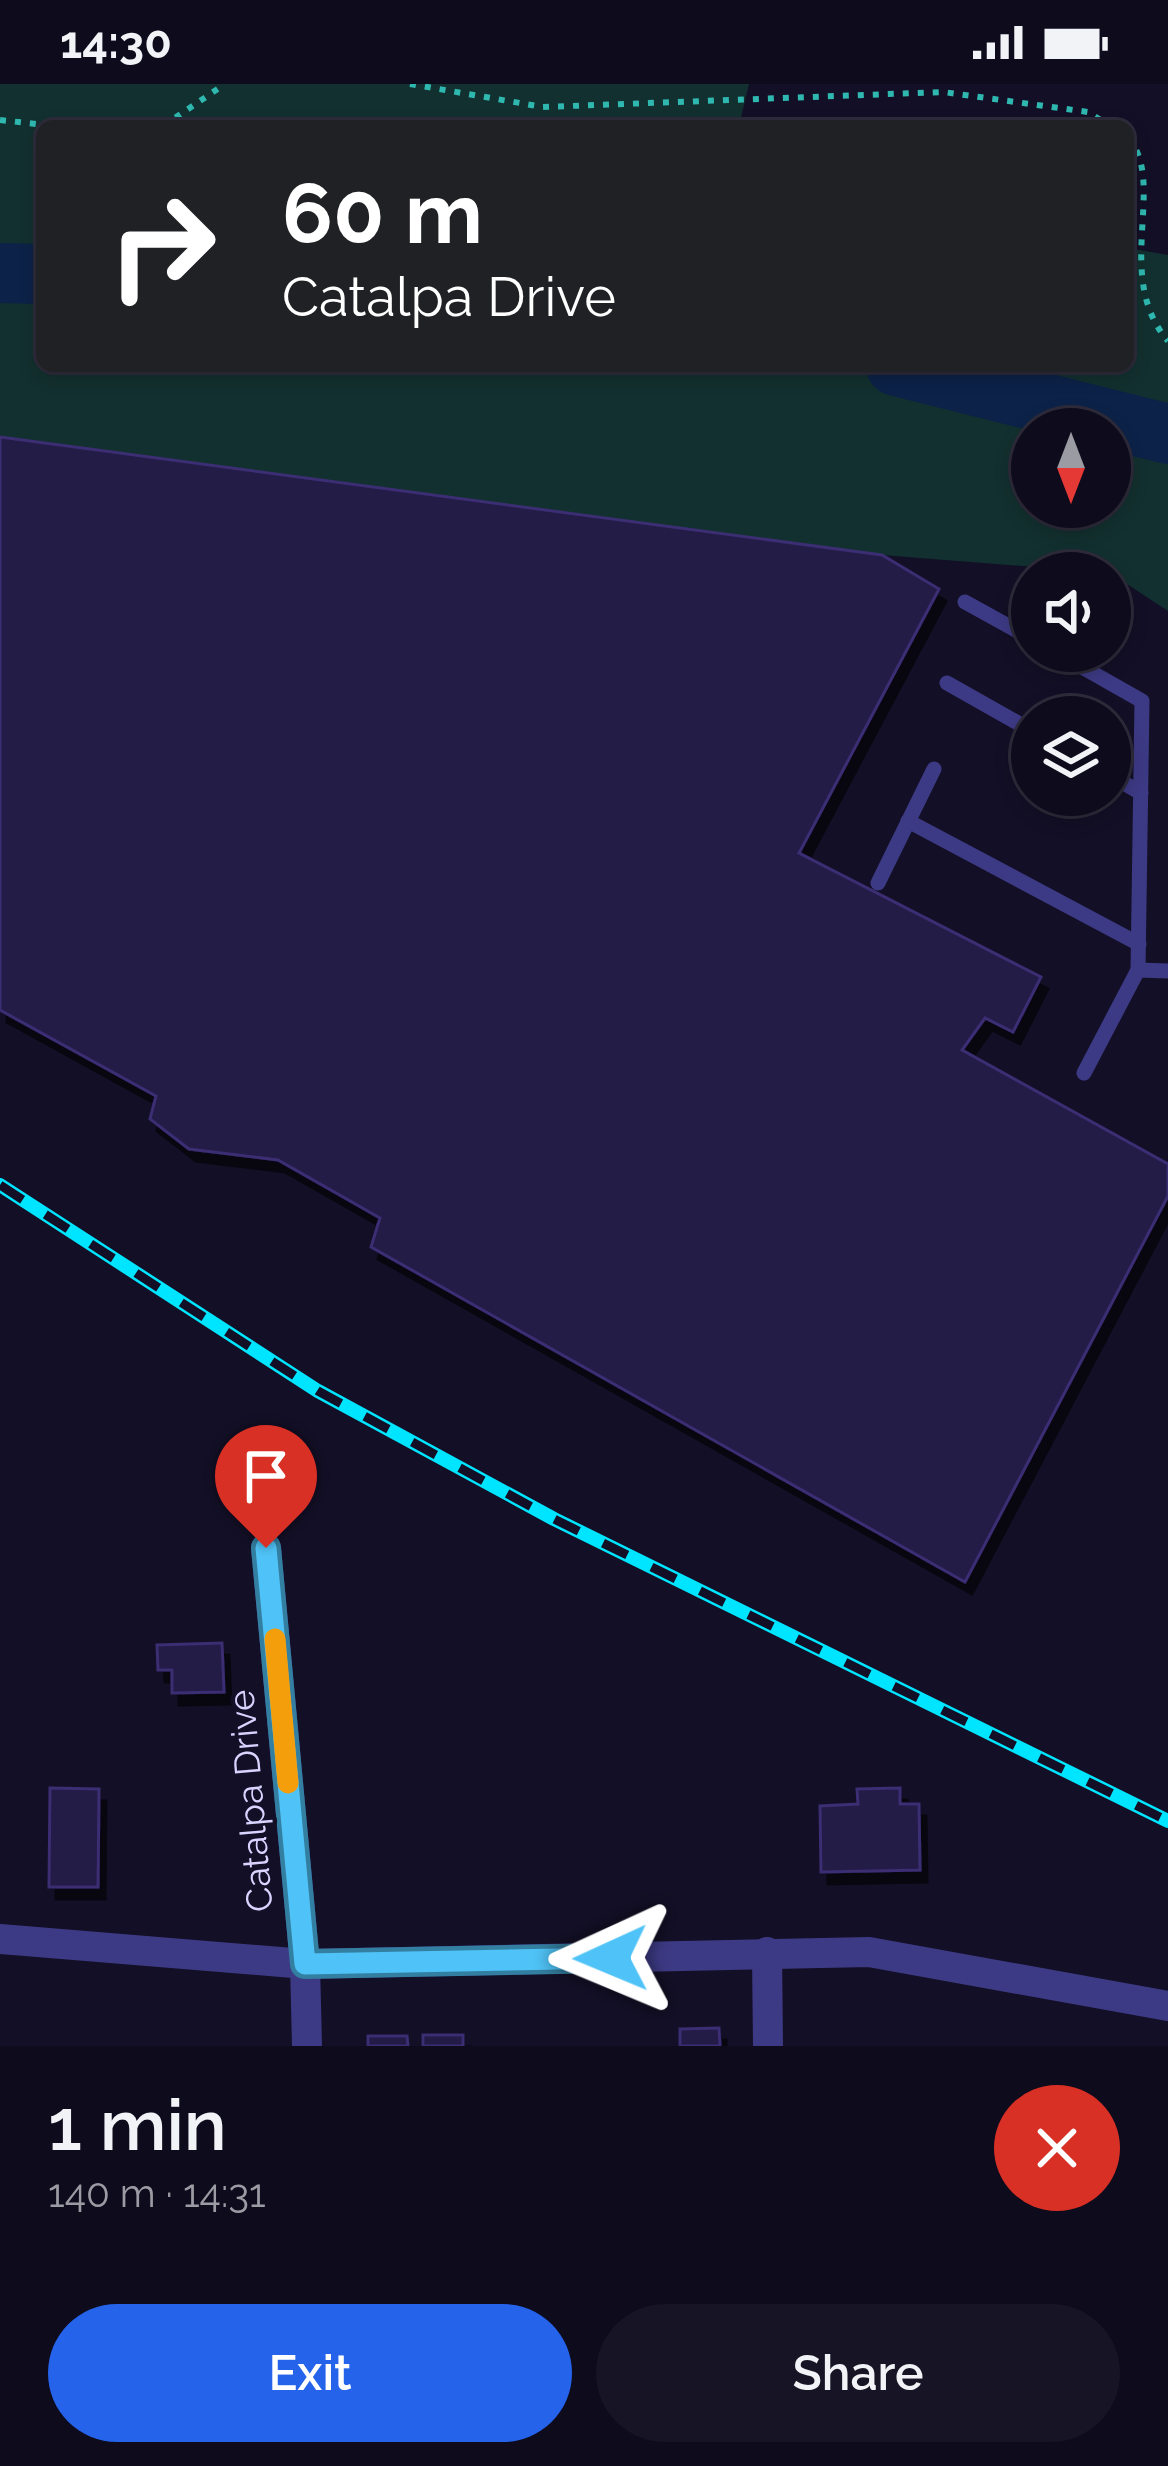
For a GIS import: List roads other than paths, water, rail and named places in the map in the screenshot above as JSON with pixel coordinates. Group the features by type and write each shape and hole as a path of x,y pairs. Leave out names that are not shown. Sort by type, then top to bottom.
{"street":[{"name":"Catalpa Drive","path":"266,1548 305,1964 307,2046"},
{"path":"0,1939 305,1964 869,1952 1168,2006"},
{"path":"767,1952 768,2046"}],"lane":[{"path":"965,602 1011,627"},
{"path":"1084,1073 1138,970 1139,944 1142,700 1092,672"},
{"path":"947,683 1011,719"},
{"path":"878,883 934,769"},
{"path":"1131,787 1141,793"},
{"path":"908,821 1139,944"},
{"path":"1138,970 1168,971"}],"waterway":[{"path":"0,273 36,274"},
{"path":"920,372 1168,434"}],"railway":[{"path":"0,1185 318,1391 554,1519 1168,1821"}]}
